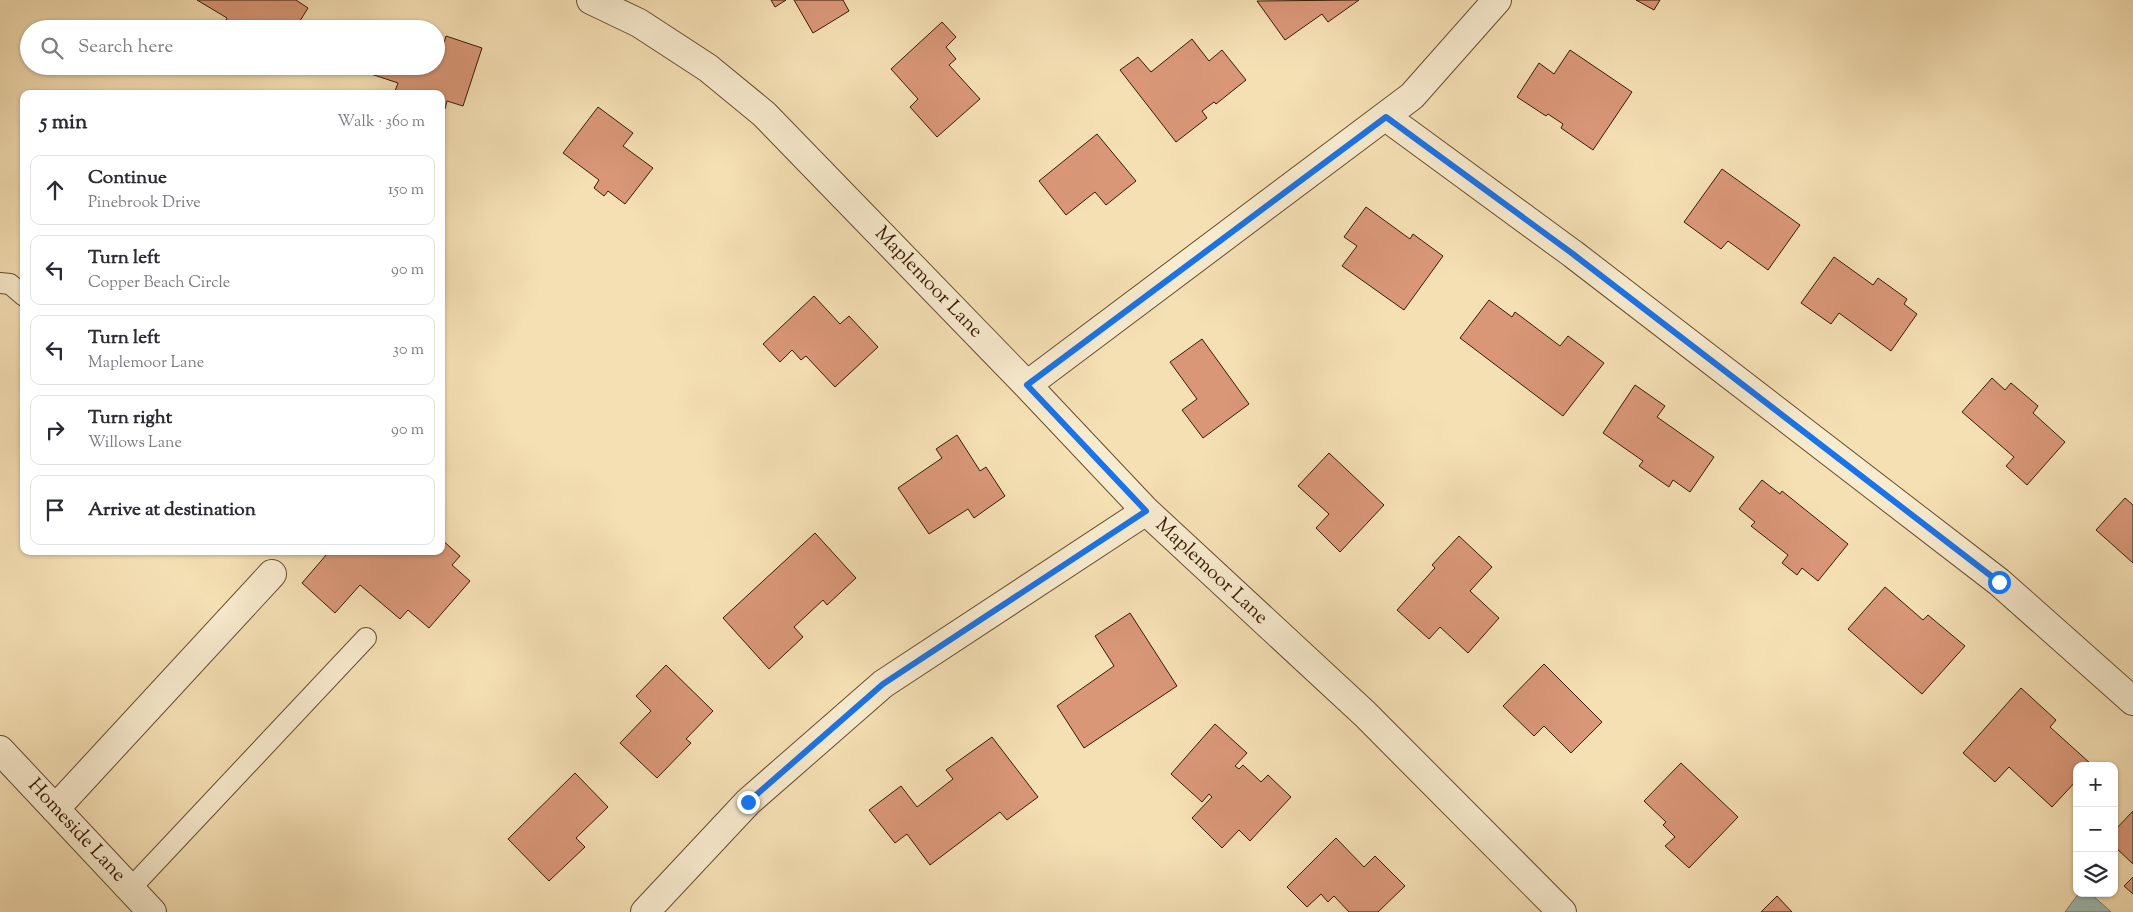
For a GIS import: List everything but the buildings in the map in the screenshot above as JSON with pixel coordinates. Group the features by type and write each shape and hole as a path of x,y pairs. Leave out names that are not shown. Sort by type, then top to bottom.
{"street":[{"name":"Maplemoor Lane","path":"591,0 639,23 708,68 764,114 1027,385 1146,511 1365,714 1562,912"},
{"path":"1027,385 1412,96 1497,0"},
{"path":"1386,117 1573,254 1999,582 2133,701"},
{"path":"645,912 748,802 883,684 1146,511"},
{"path":"55,809 272,574"},
{"name":"Homeside Lane","path":"0,750 152,912"}],"lane":[{"path":"0,283 10,284 20,293"},
{"path":"130,889 366,638"}],"water":[{"path":"2076,897 2094,897 2111,912 2065,912"}],"route":[{"path":"748,802 883,684 1146,511 1027,385 1386,117 1573,254 1999,582"}]}
